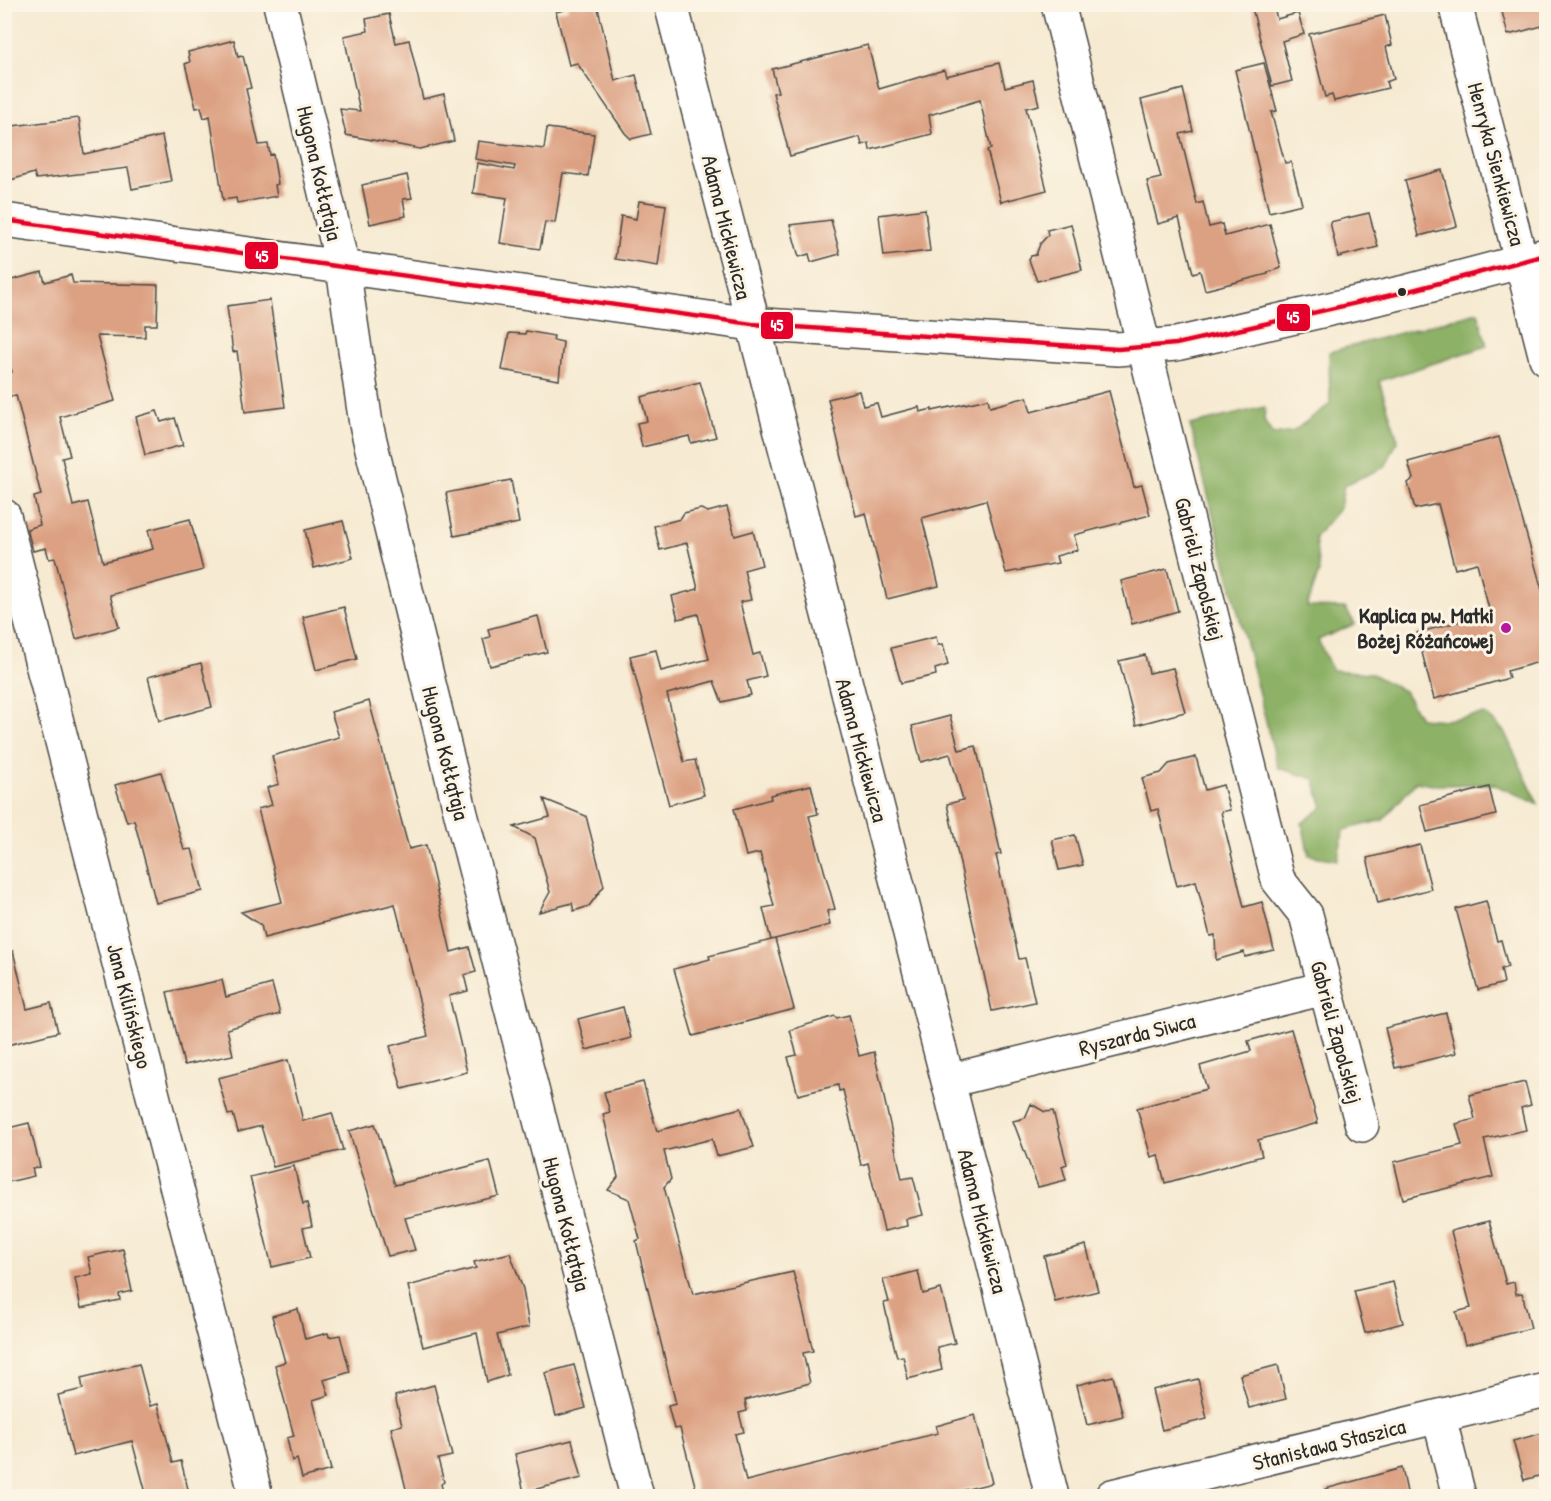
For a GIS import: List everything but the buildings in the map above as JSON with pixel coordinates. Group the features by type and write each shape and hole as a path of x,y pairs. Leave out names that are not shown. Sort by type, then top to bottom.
{"street":[{"name":"Hugona Kołłątaja","path":"280,4 343,268 366,424 461,814 637,1497"},
{"name":"Adama Mickiewicza","path":"670,4 948,1081 1052,1497"},
{"name":"Gabrieli Zapolskiej","path":"1058,4 1278,880 1306,915 1362,1125"},
{"name":"Henryka Sienkiewicza","path":"1455,4 1534,258 1546,358"},
{"path":"4,220 752,324 1118,349 1176,344 1409,291 1534,258"},
{"name":"Jana Kilińskiego","path":"4,516 256,1497"},
{"name":"Ryszarda Siwca","path":"948,1081 1325,988"},
{"name":"Stanisława Staszica","path":"1112,1497 1546,1390"},
{"path":"1439,1417 1459,1497"}],"green space":[{"path":"1478,312 1487,346 1379,381 1398,440 1385,467 1344,485 1340,508 1315,537 1319,572 1307,607 1345,608 1355,624 1318,640 1332,670 1370,673 1404,691 1420,718 1445,720 1485,714 1504,731 1538,804 1493,784 1433,785 1416,782 1383,820 1344,830 1337,860 1309,855 1302,823 1323,807 1314,779 1278,768 1190,425 1265,407 1264,421 1273,435 1292,432 1330,404 1329,352"}],"transit line":[{"name":"45","path":"4,220 752,324 1118,349 1176,344 1409,291 1546,255"}],"place":[{"name":"Kaplica pw. Matki Bożej Różańcowej","path":"1506,628"}]}
